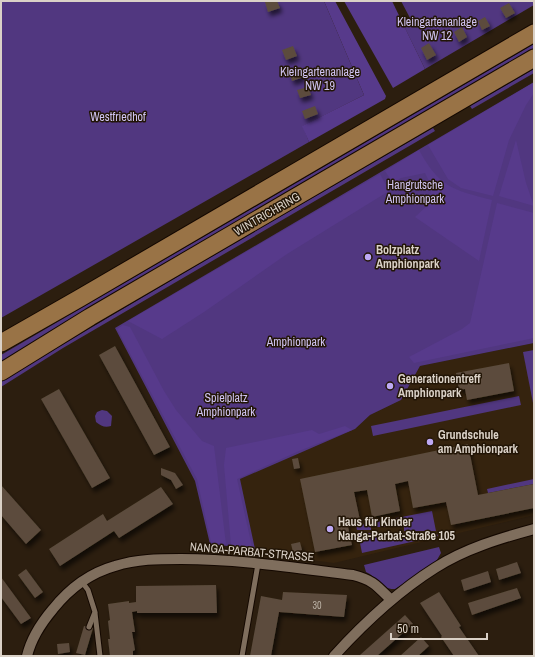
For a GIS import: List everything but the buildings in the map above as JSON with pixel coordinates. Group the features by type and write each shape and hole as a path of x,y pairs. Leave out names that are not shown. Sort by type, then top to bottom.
{"main road":[{"name":"WINTRICHRING","path":"1,343 87,295 534,33"},
{"name":"WINTRICHRING","path":"1,372 90,317 534,58"}],"street":[{"path":"334,656 356,631 391,600 435,568 466,552 511,535 534,529"},
{"name":"NANGA-PARBAT-STRASSE","path":"27,656 28,649 43,621 62,599 86,578 114,566 145,559 206,559 353,575 366,579 375,584 391,600"}],"lane":[{"path":"242,656 258,564"},
{"path":"82,582 88,590 95,612 100,656"},
{"path":"88,627 95,612"}],"shaded area":[{"path":"324,1 335,1 386,96 385,99 309,142 302,126 364,95"},
{"path":"344,1 392,1 425,69 393,88"},
{"path":"533,83 534,93 526,105 509,140 493,196 461,188 448,179 428,145"},
{"path":"516,140 526,183 534,206 499,196"},
{"path":"419,150 433,172 448,185 457,190 492,200 479,261 415,217 430,203 431,185 425,173 401,178 393,183 385,171"},
{"path":"380,174 389,191 287,254 204,312 162,339 128,321"},
{"path":"497,203 534,213 534,338 414,363 409,357 462,329 470,323"},
{"path":"123,325 130,327 164,391 176,410 202,441 214,446 226,544 211,542 197,479 117,329"},
{"name":"Grundschule am Amphionpark","path":"534,343 534,515 334,563 304,559 285,553 255,549 239,479 355,429 370,415 401,400 420,366"},
{"path":"345,426 352,430 299,451 237,479 252,547 231,545 224,465 226,448 312,430 319,434"}],"green space":[{"name":"Westfriedhof","path":"1,1 324,1 364,95 303,126 309,142 1,318"},
{"name":"Kleingartenanlage NW 12","path":"401,1 534,1 534,5 425,69 402,22 410,18"},
{"path":"534,44 534,48 1,362 1,355"},
{"path":"534,69 534,73 472,109 470,106"},
{"name":"Amphionpark","path":"534,82 534,343 420,366 401,400 370,415 355,429 240,479 255,549 210,544 195,481 115,328"},
{"path":"433,128 435,131 63,348 1,387 1,382 216,254"},
{"path":"534,350 534,408 523,352"},
{"path":"519,396 521,405 373,436 371,426"},
{"path":"102,410 107,411 112,416 111,426 103,426 96,422 95,416 97,412"},
{"path":"534,479 534,484 488,493 487,489"},
{"path":"432,511 436,531 404,531 404,527 371,527 371,530 357,530 356,526"},
{"path":"358,533 437,534 438,536 362,553"},
{"path":"439,547 441,553 434,565 395,589 390,589 383,585 366,572 364,565"}],"place":[{"name":"Bolzplatz Amphionpark","path":"368,257"},
{"name":"Generationentreff Amphionpark","path":"390,386"},
{"name":"Grundschule am Amphionpark","path":"430,442"},
{"name":"Haus für Kinder Nanga-Parbat-Straße 105","path":"330,529"}],"park label":[{"name":"Kleingartenanlage NW 19","path":"320,79"},
{"name":"Hangrutsche Amphionpark","path":"415,192"},
{"name":"Spielplatz Amphionpark","path":"226,405"}]}
